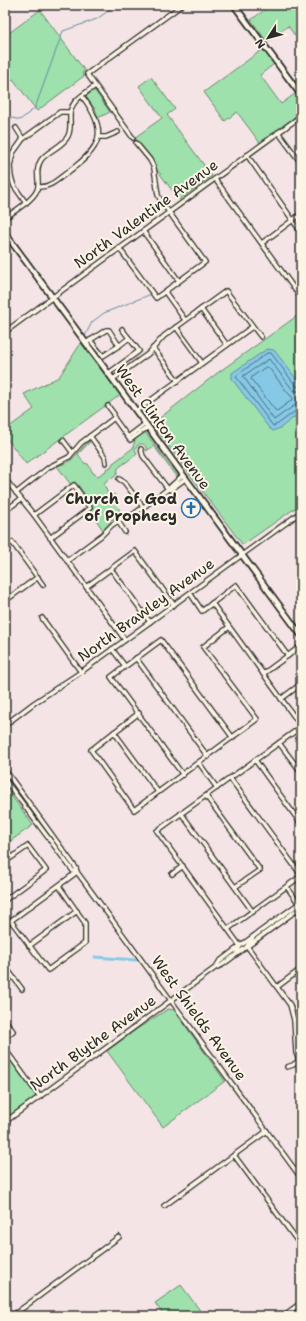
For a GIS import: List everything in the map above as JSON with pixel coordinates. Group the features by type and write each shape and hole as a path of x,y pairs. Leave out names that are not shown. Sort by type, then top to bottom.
{"main road":[{"path":"234,5 301,95"},
{"name":"West Clinton Avenue","path":"5,233 52,298 88,341 136,411 301,635"}],"street":[{"path":"133,138 87,75 182,5"},
{"path":"5,218 33,197 38,187 39,164 44,156 62,144 68,136 70,130 70,112 74,103 95,86"},
{"path":"38,187 44,187 51,184 82,161 92,151 98,137 98,127 95,115 82,96"},
{"path":"26,202 12,182 10,174 10,162 16,147 23,139 60,112 70,112"},
{"name":"North Valentine Avenue","path":"5,332 301,116"},
{"path":"16,128 23,139"},
{"path":"98,137 106,137 118,132"},
{"path":"278,132 301,163"},
{"path":"119,248 156,298 205,262 161,201 158,195 154,168 150,160 136,143"},
{"path":"246,155 301,232"},
{"path":"5,161 10,162"},
{"path":"215,179 301,298"},
{"path":"262,243 301,214"},
{"path":"143,231 179,281"},
{"path":"113,379 148,354 164,336 226,291 260,337"},
{"path":"165,292 186,320"},
{"path":"200,309 227,345"},
{"path":"176,327 202,363"},
{"path":"136,411 252,327"},
{"path":"109,373 139,351 122,329"},
{"path":"120,345 108,330 88,341 103,356 120,345 129,338"},
{"path":"153,348 178,381"},
{"path":"108,406 114,414 114,418 129,438 147,425"},
{"path":"16,492 49,467 69,457 81,443 114,418"},
{"path":"90,436 105,457 106,463"},
{"path":"63,440 72,452"},
{"path":"141,449 143,456 168,489"},
{"path":"67,561 102,535 112,525 134,514 184,477"},
{"path":"119,479 124,482 143,507"},
{"path":"6,480 14,492 16,492 34,515 125,640"},
{"path":"34,515 74,485 90,508 50,538"},
{"path":"5,512 21,499"},
{"name":"North Brawley Avenue","path":"5,725 34,703 81,672 301,512"},
{"path":"118,521 125,532"},
{"path":"5,547 12,542 43,585"},
{"path":"86,588 135,551 174,605"},
{"path":"111,569 150,622"},
{"path":"5,601 38,577"},
{"path":"190,593 202,610 236,585 288,656"},
{"path":"212,603 301,726 280,743 157,831 240,946 240,949 234,956"},
{"path":"42,618 81,672"},
{"path":"138,714 90,750 134,810 208,757 257,719 203,647 229,627"},
{"path":"183,775 111,677 125,666 161,640 233,738"},
{"path":"263,674 301,646"},
{"path":"112,649 125,666"},
{"path":"136,658 208,757"},
{"path":"281,699 301,684"},
{"path":"114,732 158,792"},
{"path":"280,743 301,772"},
{"path":"255,760 301,824"},
{"path":"199,763 217,788"},
{"path":"297,767 301,764"},
{"name":"West Shields Avenue","path":"5,770 76,868 77,872 301,1178"},
{"path":"228,929 301,876 230,778"},
{"name":"West Shields Avenue","path":"5,780 73,871 77,872"},
{"path":"206,796 260,870 235,887"},
{"path":"181,813 253,912"},
{"path":"5,862 28,846 46,870 5,900"},
{"path":"172,874 183,866"},
{"path":"5,925 77,872"},
{"path":"11,921 48,970 85,943 86,923 59,886"},
{"path":"287,887 300,905"},
{"name":"North Blythe Avenue","path":"215,968 222,965 300,905"},
{"name":"North Blythe Avenue","path":"5,1122 171,1001 215,968 220,962 240,946 300,905"},
{"path":"29,946 77,911"},
{"path":"254,936 247,946 290,1005 294,1020 296,1053 300,1059 287,1067"},
{"path":"5,966 22,989"},
{"path":"277,987 301,969"},
{"path":"5,1020 13,1031 5,1037"},
{"path":"294,1020 301,1020"},
{"path":"5,1049 40,1097"},
{"path":"164,1206 267,1131"},
{"path":"234,1154 301,1246"},
{"path":"12,1316 119,1237"},
{"path":"283,1316 301,1303"}],"green space":[{"path":"271,5 301,5 301,44 288,26 267,42 251,20"},
{"path":"40,10 85,71 82,73 84,76 37,111 13,79 5,85 5,36"},
{"path":"263,49 274,64 260,75 281,104 296,93 301,101 301,112 260,143 237,112 225,121 204,92"},
{"path":"151,77 175,109 167,115 212,176 179,200 134,138 162,118 139,86"},
{"path":"92,90 95,91 110,112 98,118 95,109 86,97"},
{"path":"301,313 301,504 242,544 152,424 216,374"},
{"path":"81,343 120,395 26,464 5,436 5,430 34,409 24,394 59,377"},
{"path":"142,432 145,432 178,478 169,485 177,478 154,446 146,451 146,447 144,445 138,445 135,449 137,454 118,468 117,474 104,484 107,492 115,495 118,500 116,505 123,515 113,519 103,530 90,511 93,507 91,503 78,485 71,485 57,466 70,461 86,443 91,441 78,454 84,463 88,464 93,473 98,476 133,448 136,439"},
{"path":"5,787 33,825 5,845"},
{"path":"168,1009 174,1010 225,1081 163,1127 107,1051"},
{"path":"5,1053 36,1096 8,1117 5,1113"},
{"path":"181,1285 204,1316 164,1316 155,1303"}],"water":[{"path":"267,349 274,350 301,385 301,412 280,428 273,431 269,428 232,379 232,373"}],"waterway":[{"path":"5,116 20,120 35,108 63,31 97,19 116,5"},
{"path":"85,336 92,322 104,313 149,295"},
{"path":"95,957 136,960"}],"place":[{"name":"Church of God of Prophecy","path":"191,508"}]}
